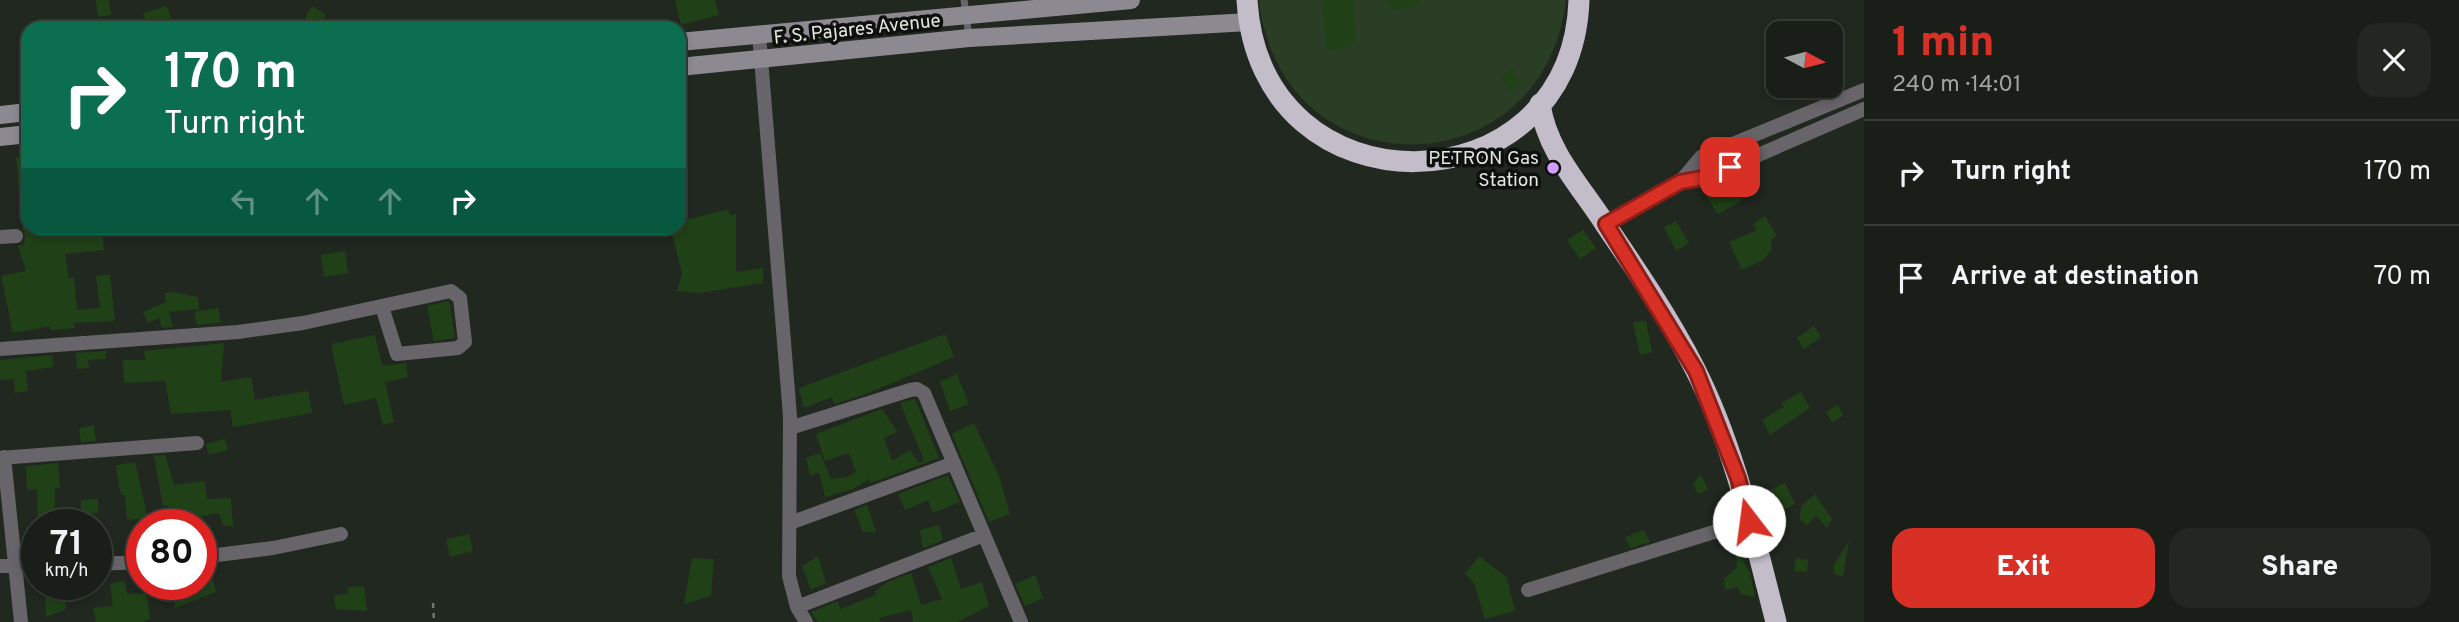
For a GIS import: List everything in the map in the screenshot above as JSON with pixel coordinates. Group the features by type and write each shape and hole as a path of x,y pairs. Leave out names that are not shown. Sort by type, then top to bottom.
{"highway":[{"path":"1247,0 1256,52 1269,79 1286,104 1307,125 1350,150 1389,162 1419,163 1458,156 1504,136 1540,104 1564,67 1572,47 1580,0"},
{"path":"1540,104 1543,125 1553,151 1606,224 1696,371 1738,478 1776,622"},
{"path":"1504,136 1525,136 1553,151"}],"main road":[{"name":"F. S. Pajares Avenue","path":"686,41 965,7 1131,0"},
{"name":"F. S. Pajares Avenue","path":"686,66 969,38 1249,22"},
{"path":"0,115 21,113"},
{"path":"0,137 21,135"}],"street":[{"path":"759,34 790,428 789,576 797,607 806,622"},
{"path":"1606,224 1680,182 1701,158 1864,90"},
{"path":"1680,182 1708,177 1864,109"},
{"path":"0,237 16,236"},
{"path":"0,349 238,332 303,323 451,291 460,298 465,342 458,348 407,356 397,354 382,306"},
{"path":"790,428 917,389 927,399 1019,622"},
{"path":"21,622 2,457 197,443"},
{"path":"790,523 954,463"},
{"path":"1528,590 1749,521"},
{"path":"217,555 274,548 341,534"},
{"path":"797,607 984,535"},
{"path":"0,566 21,565"}],"lane":[{"path":"965,7 969,38"}],"path":[{"path":"433,603 434,622"}],"green space":[{"path":"1259,0 1566,0 1547,63 1511,108 1464,135 1412,144 1359,135 1313,108 1277,63"}],"building":[{"path":"96,0 109,0 111,15 98,17"},
{"path":"675,0 715,0 719,15 686,24 686,21 680,21"},
{"path":"1323,0 1354,0 1356,40 1341,50 1326,50"},
{"path":"1388,0 1421,0 1421,4 1392,11"},
{"path":"167,6 172,21 146,21 143,13"},
{"path":"312,6 326,15 322,21 305,18"},
{"path":"1513,69 1520,83 1509,90 1501,76"},
{"path":"21,156 21,214 16,157"},
{"path":"1737,175 1746,190 1741,196 1742,201 1718,214 1706,196"},
{"path":"728,209 730,215 736,214 736,272 763,268 763,283 699,293 677,291 682,274 673,235 686,235 686,220"},
{"path":"1765,216 1777,236 1771,240 1772,250 1763,260 1742,270 1729,242 1757,230 1753,224"},
{"path":"1676,221 1689,243 1676,251 1664,227"},
{"path":"1583,230 1596,248 1580,259 1567,240"},
{"path":"25,235 102,235 104,250 65,254 69,278 74,277 77,310 100,308 96,276 110,274 115,321 74,323 75,328 50,330 50,326 13,333 1,276 26,271 18,246 24,245"},
{"path":"345,251 348,273 324,277 321,255"},
{"path":"165,293 198,297 199,309 169,312 173,327 162,328 159,318 148,323 143,312 166,302"},
{"path":"449,301 455,338 434,341 427,306"},
{"path":"218,308 221,322 197,325 194,312"},
{"path":"1646,321 1652,352 1640,355 1633,322"},
{"path":"1814,326 1821,337 1804,349 1797,338"},
{"path":"945,334 954,357 863,395 834,404 832,397 804,408 799,388"},
{"path":"375,335 382,366 406,363 408,377 385,382 394,422 383,425 376,398 344,405 331,344"},
{"path":"224,343 221,382 251,377 255,400 308,391 312,413 233,427 230,410 171,414 165,381 124,383 123,360 145,360 144,351"},
{"path":"106,351 106,359 88,360 89,368 77,369 76,353"},
{"path":"52,355 53,367 26,371 28,391 15,393 14,379 0,380 0,360"},
{"path":"957,374 969,404 950,411 940,382"},
{"path":"1801,392 1810,408 1770,435 1762,420 1784,407 1782,403"},
{"path":"915,399 939,458 870,483 869,479 853,489 825,497 819,472 810,476 806,458 820,453 831,479 847,477 856,472 849,453 825,461 816,434 882,409 898,432 884,438 892,461 910,450 919,463 924,460 900,403"},
{"path":"1838,405 1843,416 1832,422 1826,412"},
{"path":"974,423 999,476 1010,514 989,522 952,434"},
{"path":"94,425 96,441 81,442 79,428"},
{"path":"225,439 228,450 209,455 206,444"},
{"path":"165,455 174,485 205,481 207,499 231,498 233,527 223,525 217,509 169,509 168,505 163,506 154,456"},
{"path":"135,462 146,509 126,509 125,495 122,495 119,488 116,465"},
{"path":"58,463 60,488 55,488 55,509 38,509 37,489 27,490 26,466"},
{"path":"1701,474 1708,489 1698,494 1693,484"},
{"path":"948,475 960,502 933,513 928,500 905,510 898,494"},
{"path":"1785,483 1795,504 1781,512 1770,490"},
{"path":"1815,494 1832,519 1827,528 1816,516 1807,525 1800,520 1801,506"},
{"path":"98,499 98,509 81,509 81,500"},
{"path":"867,505 876,532 863,532 854,510"},
{"path":"939,525 943,540 923,548 920,530"},
{"path":"1644,530 1650,542 1630,548 1625,537"},
{"path":"469,534 473,551 450,557 446,539"},
{"path":"1849,541 1843,576 1834,574 1834,565"},
{"path":"1736,548 1750,573 1755,597 1741,594 1738,587 1725,590 1724,579 1737,567"},
{"path":"818,556 826,583 811,590 802,566"},
{"path":"1479,556 1507,578 1515,611 1485,619 1474,583 1465,574"},
{"path":"692,558 714,559 711,596 684,604"},
{"path":"951,558 961,589 982,582 989,606 957,622 913,622 911,610 879,618 881,622 818,622 811,612 838,601 840,609 876,595 875,591 888,582 911,573 921,605 942,599 928,567"},
{"path":"1796,558 1808,560 1807,572 1794,571"},
{"path":"1035,575 1043,598 1025,606 1015,584"},
{"path":"125,581 126,600 148,600 150,619 143,622 96,622 93,608 113,606 112,584"},
{"path":"364,586 367,611 336,609 334,596 349,593 347,587"},
{"path":"45,600 65,600 66,609 46,617"},
{"path":"175,600 196,600 175,608"}],"place":[{"name":"PETRON Gas Station","path":"1553,168"}],"route":[{"path":"1730,167 1708,177 1680,182 1606,224 1675,332 1696,371 1738,478 1749,521"}]}
